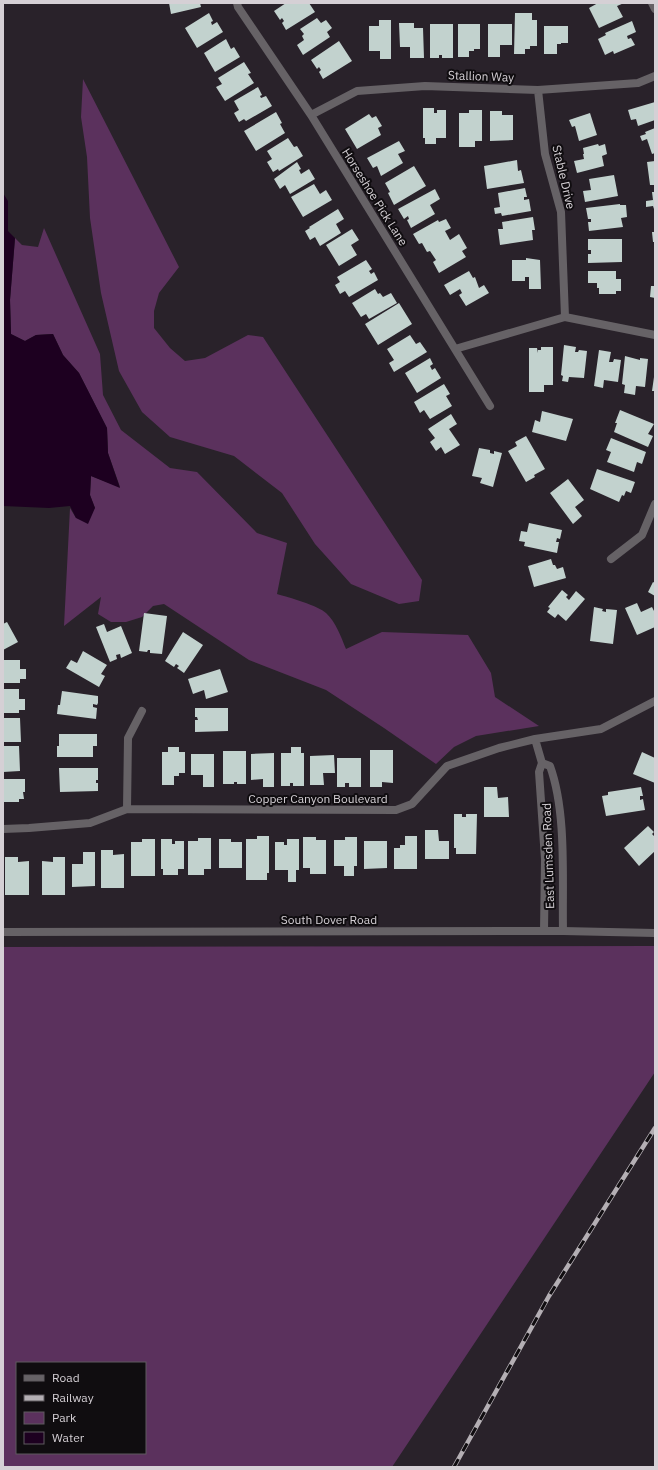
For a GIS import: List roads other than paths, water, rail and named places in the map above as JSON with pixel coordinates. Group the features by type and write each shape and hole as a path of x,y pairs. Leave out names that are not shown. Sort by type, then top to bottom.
{"street":[{"name":"Horseshoe Pick Lane","path":"237,3 238,7 311,115 490,406"},
{"path":"652,3 655,9"},
{"name":"Stallion Way","path":"311,115 357,91 425,86 538,90 638,83 655,76"},
{"name":"Stable Drive","path":"538,90 545,154 561,212 565,317"},
{"path":"455,348 565,317 655,335"},
{"path":"611,559 642,535 655,504"},
{"name":"Copper Canyon Boulevard","path":"3,829 90,823 127,810 396,810 412,804 447,766 499,748 535,739 601,729 655,701"},
{"path":"127,810 128,738 142,712"},
{"name":"East Lumsden Road","path":"535,739 542,763 539,772 545,859 544,931"},
{"name":"East Lumsden Road","path":"542,763 550,766 556,782 559,804 562,837 563,931"},
{"name":"South Dover Road","path":"3,932 563,931 655,933"}],"water":[{"path":"3,193 8,201 8,231 15,238 10,300 11,334 25,341 36,335 53,334 63,355 79,373 107,428 108,453 120,488 91,476 90,495 95,508 88,524 76,518 70,506 49,508 3,506"}],"railway":[{"path":"454,1467 549,1296 655,1128"}]}
